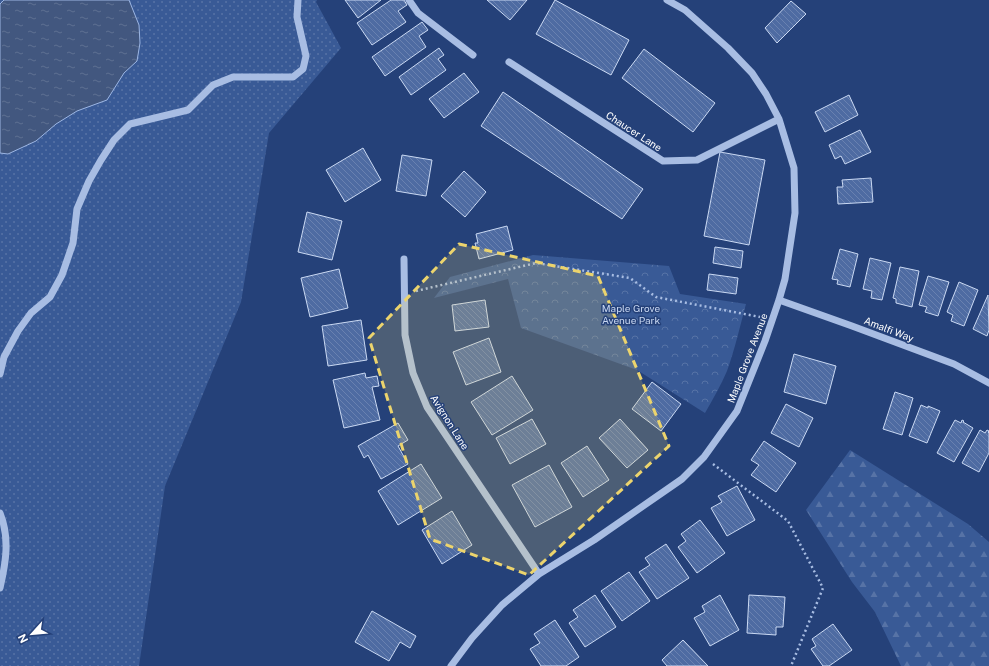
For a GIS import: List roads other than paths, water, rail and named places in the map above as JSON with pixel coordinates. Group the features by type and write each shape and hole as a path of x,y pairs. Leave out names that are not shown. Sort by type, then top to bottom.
{"street":[{"path":"0,374 4,357 18,331 31,313 50,296 62,275 73,243 77,209 100,160 114,140 130,124 188,110 213,86 232,77 293,77 303,69 306,56 297,17 298,0"},
{"path":"409,0 418,13 473,55"},
{"name":"Maple Grove Avenue","path":"451,666 472,638 502,605 539,574 594,540 682,479 704,457 737,412 773,319 785,278 795,213 794,168 779,119 766,94 752,73 728,48 685,10 666,0"},
{"name":"Chaucer Lane","path":"509,62 663,161 697,160 779,119"},
{"name":"Avignon Lane","path":"404,259 405,335 413,373 427,407 539,574"},
{"name":"Amalfi Way","path":"779,300 954,364 989,382"},
{"path":"0,513 4,524 7,546 0,588"}],"water":[{"path":"4,0 129,0 139,25 140,43 137,61 124,73 107,100 77,111 56,124 36,141 8,154 0,153 0,4"}],"park label":[{"name":"Maple Grove Avenue Park","path":"631,314"}]}
